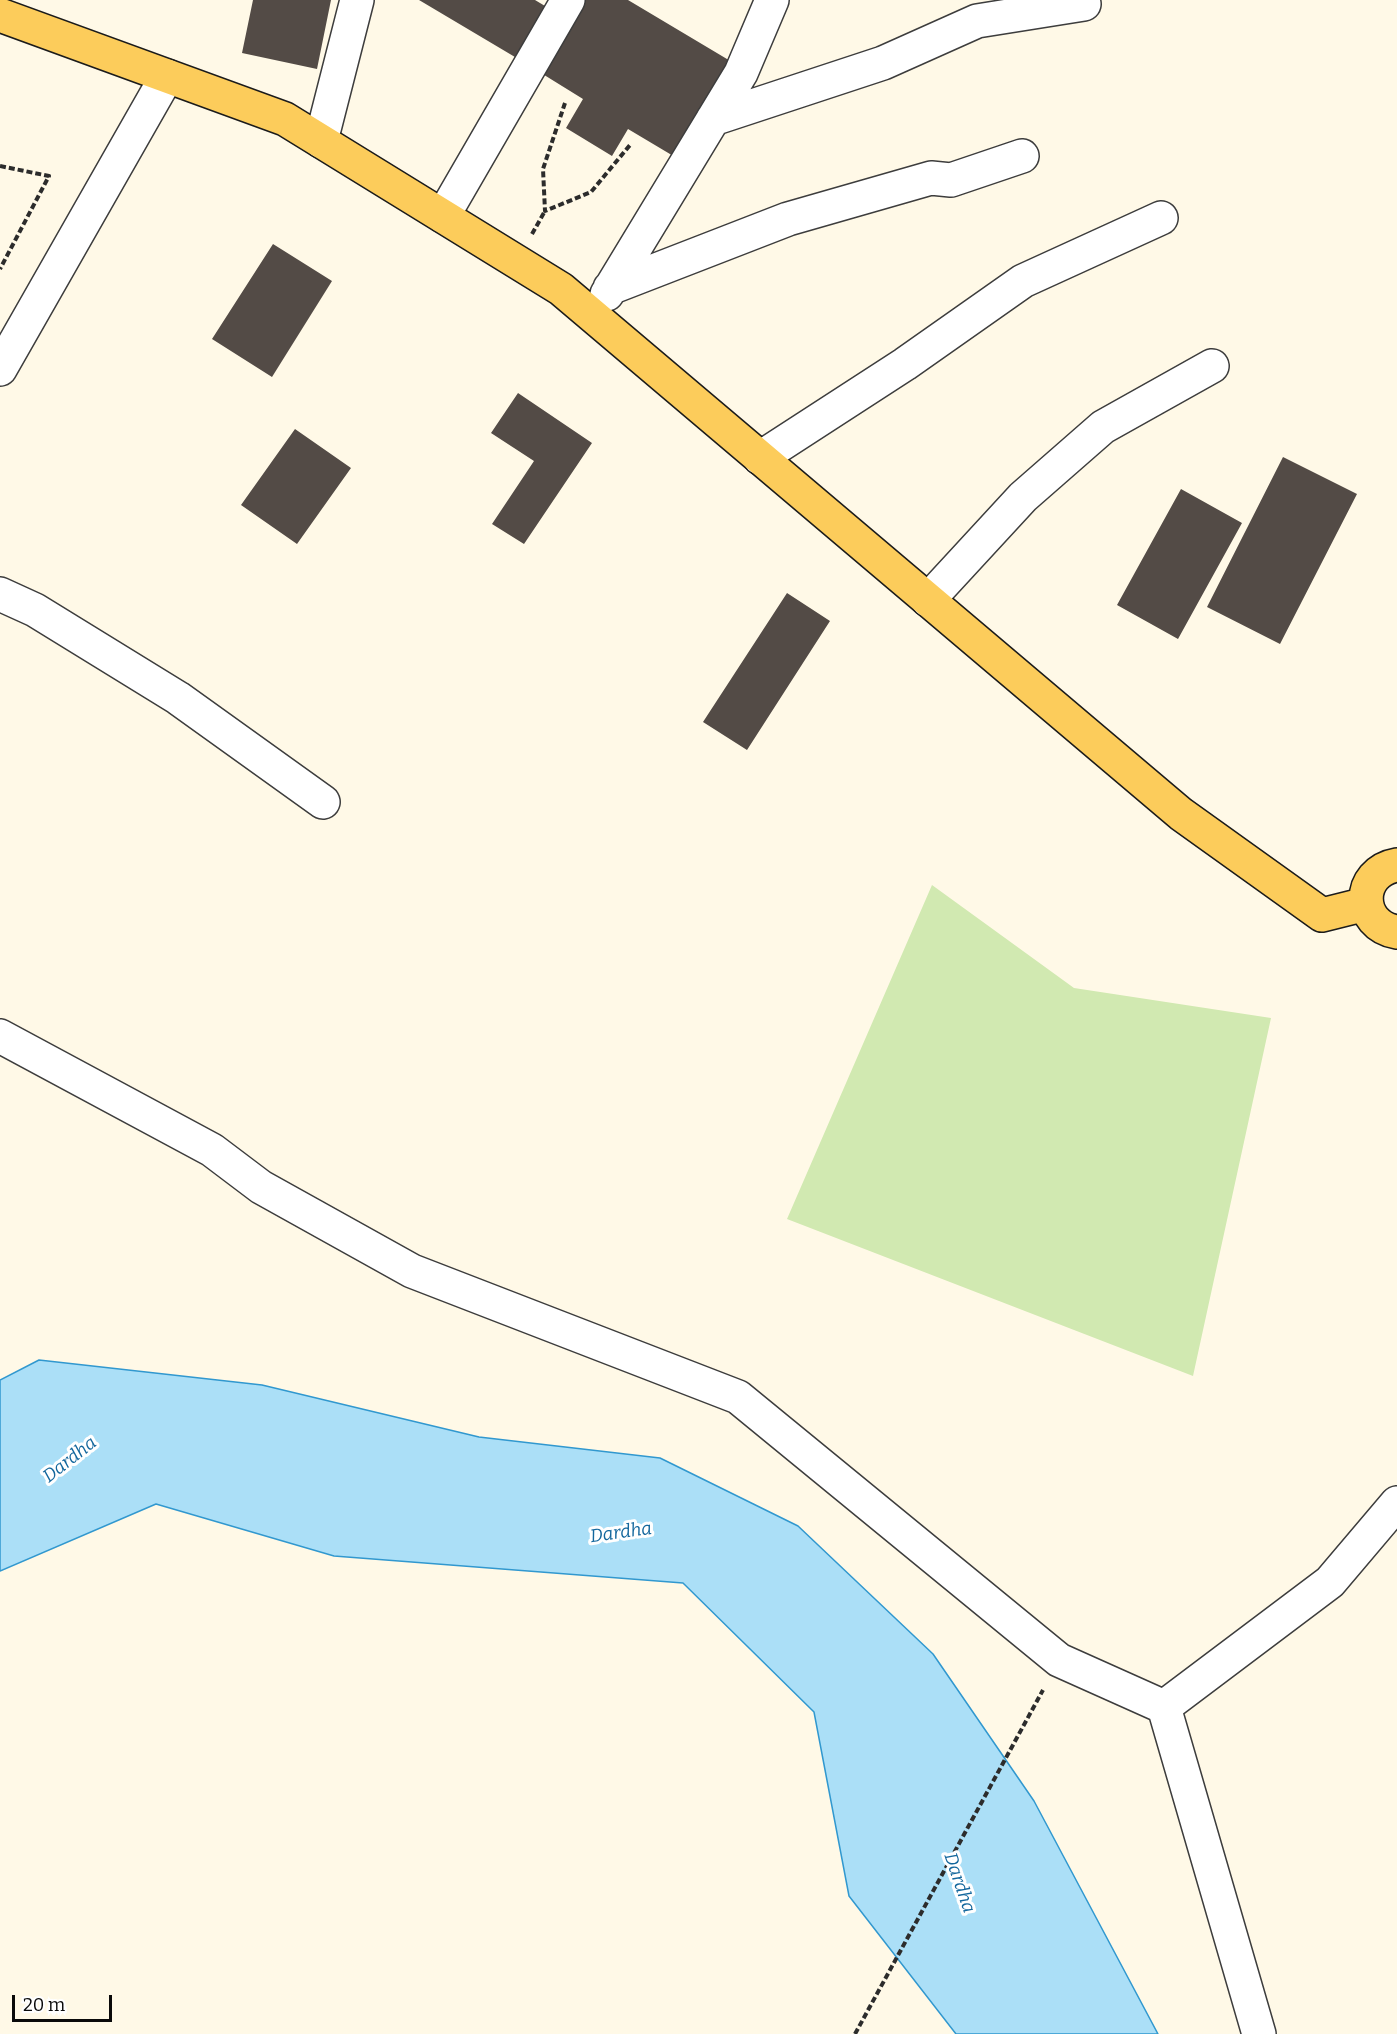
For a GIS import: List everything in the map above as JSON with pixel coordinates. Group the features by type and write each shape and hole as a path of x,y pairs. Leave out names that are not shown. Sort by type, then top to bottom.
{"main road":[{"path":"0,15 285,119 561,289 1181,814 1322,915 1366,904"},
{"path":"1397,865 1388,866 1378,872 1370,881 1366,892 1366,904 1370,916 1388,931 1397,932"}],"street":[{"path":"321,141 357,0"},
{"path":"443,216 568,0"},
{"path":"593,316 741,73 772,0"},
{"path":"713,119 883,63 977,21 1084,4"},
{"path":"0,369 167,76"},
{"path":"610,288 788,219 932,178 951,180 1022,156"},
{"path":"760,458 905,364 1023,281 1161,218"},
{"path":"928,600 1023,497 1103,427 1212,366"},
{"path":"0,594 35,610 178,698 322,802"},
{"path":"0,1036 212,1150 261,1187 412,1271 738,1397 1059,1660 1164,1707 1259,2034"},
{"path":"1164,1707 1330,1582 1397,1503"}],"path":[{"path":"565,103 543,169 545,211 591,192 630,145"},
{"path":"0,166 49,176 0,269"},
{"path":"855,2034 1059,1660"}],"green space":[{"path":"932,885 1074,988 1271,1018 1193,1376 787,1219"}],"water":[{"name":"Dardha","path":"39,1360 262,1385 479,1437 660,1458 798,1526 933,1654 1034,1801 1158,2034 956,2034 849,1896 814,1712 683,1583 334,1556 156,1504 0,1571 0,1380"}],"building":[{"path":"253,0 331,0 317,69 242,53"},
{"path":"419,0 535,0 550,9 520,60"},
{"path":"585,0 628,0 732,62 675,157 628,129 612,156 566,128 583,99 541,73"},
{"path":"273,244 332,281 272,377 212,339"},
{"path":"518,393 592,443 524,544 492,524 534,461 491,433"},
{"path":"295,429 351,468 297,544 241,505"},
{"path":"1283,457 1357,494 1280,644 1207,607"},
{"path":"1181,489 1242,523 1178,639 1117,605"},
{"path":"787,593 830,621 747,750 703,722"}]}
